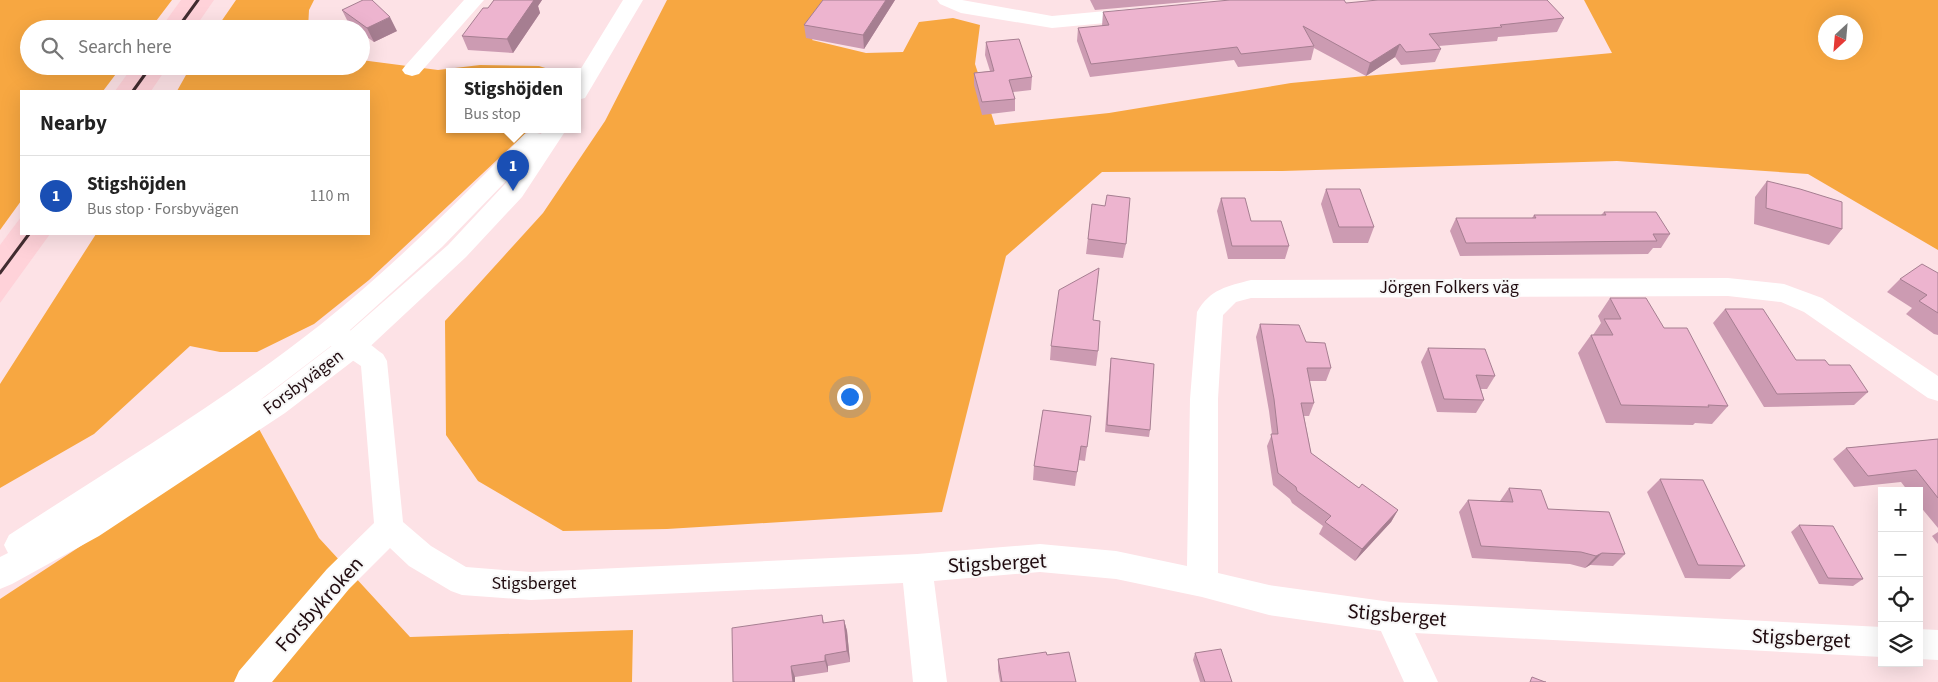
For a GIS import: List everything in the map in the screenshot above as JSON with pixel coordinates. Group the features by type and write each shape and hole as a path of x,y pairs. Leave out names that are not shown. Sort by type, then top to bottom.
{"street":[{"path":"412,70 474,0"},
{"path":"583,79 632,0"},
{"path":"948,0 961,7 1052,22 1158,12"},
{"name":"Forsbyvägen","path":"0,574 88,526 276,405 342,339 433,241 539,133"},
{"name":"Forsbyvägen","path":"0,558 251,391 342,339 457,251 507,197 553,133"},
{"name":"Jörgen Folkers väg","path":"1202,582 1204,399 1210,312 1228,295 1251,288 1728,287 1784,293 1813,305 1938,390"},
{"path":"342,339 374,361 389,528"},
{"name":"Stigsberget","path":"389,528 420,556 462,581 531,586 917,568 1040,558 1116,565 1202,582 1269,600 1391,617 1878,642"},
{"name":"Forsbykroken","path":"251,682 338,579 389,528"},
{"path":"917,568 930,682"},
{"path":"1391,617 1421,682"},
{"path":"1923,644 1938,645"}],"shaded area":[{"path":"0,0 172,0 157,20 20,20 20,75 115,75 104,90 20,90 20,202 0,230"},
{"path":"181,0 214,0 200,20 167,20"},
{"path":"236,0 314,0 309,10 308,20 222,20"},
{"path":"667,0 842,0 812,40 866,53 903,52 919,22 953,18 980,25 975,64 995,125 1109,113 1291,83 1612,53 1584,0 1938,0 1938,250 1808,174 1617,161 1282,171 1102,172 1006,256 942,512 667,529 563,531 478,481 446,435 445,321 543,213 605,121"},
{"path":"370,61 438,70 446,69 446,133 526,133 369,280 314,324 257,352 220,352 190,346 94,434 0,488 0,384 95,235 370,235 370,90 178,90 186,75 370,75"},
{"path":"480,65 539,66 545,68 455,68"},
{"path":"127,75 162,75 152,90 116,90"},
{"path":"20,218 20,235 49,235 0,303 0,245"},
{"path":"259,429 319,538 410,637 633,630 632,682 0,682 0,599"}],"building":[{"path":"363,0 372,0 390,17 370,27 370,20 356,20 342,10"},
{"path":"494,0 534,0 507,39 462,36 483,8 488,8"},
{"path":"823,0 886,0 863,35 804,25"},
{"path":"1230,0 1344,0 1346,3 1378,0 1547,0 1564,18 1500,25 1502,27 1429,34 1441,49 1406,52 1400,44 1370,63 1303,26 1314,46 1241,54 1237,47 1091,64 1078,28 1109,25 1103,12"},
{"path":"1019,39 1032,77 1009,80 1015,99 982,102 974,73 994,71 986,42"},
{"path":"1767,181 1842,202 1842,229 1766,208"},
{"path":"1326,189 1360,189 1374,227 1339,227"},
{"path":"1107,195 1130,198 1126,244 1088,239 1092,204 1105,206"},
{"path":"1221,198 1245,198 1251,221 1281,221 1289,246 1232,246"},
{"path":"1604,212 1656,212 1670,234 1653,234 1657,241 1466,243 1456,218 1536,218 1534,215 1606,215"},
{"path":"1922,264 1938,273 1938,313 1919,301 1927,295 1900,279"},
{"path":"1099,268 1093,320 1100,321 1098,351 1051,346 1059,290"},
{"path":"1610,298 1646,298 1664,328 1687,328 1728,406 1621,405 1591,335 1613,335 1604,319 1621,319"},
{"path":"1725,309 1763,309 1796,360 1825,360 1829,365 1850,365 1868,392 1777,394"},
{"path":"1260,324 1299,325 1306,342 1325,343 1331,368 1307,368 1314,403 1301,403 1311,453 1359,488 1362,484 1398,510 1362,549 1325,522 1331,516 1297,491 1296,487 1278,473 1271,434 1278,434 1274,399"},
{"path":"1428,348 1485,349 1495,376 1476,375 1484,400 1444,399"},
{"path":"1111,358 1154,364 1150,430 1107,425"},
{"path":"1043,410 1091,416 1087,447 1081,446 1077,472 1034,466"},
{"path":"1938,439 1938,498 1916,470 1868,476 1846,448"},
{"path":"1660,479 1703,480 1745,566 1698,565"},
{"path":"1509,488 1541,490 1548,509 1609,512 1625,554 1602,553 1596,556 1581,552 1481,546 1468,500 1513,502"},
{"path":"1799,525 1833,526 1863,579 1828,578"},
{"path":"822,615 823,623 844,620 847,651 825,655 825,661 791,666 793,682 733,682 732,628"},
{"path":"1221,649 1232,682 1205,682 1195,653"},
{"path":"1046,652 1047,655 1069,652 1076,682 1002,682 998,659"},
{"path":"1532,677 1545,682 1530,682"}],"railway":[{"path":"184,20 198,0"},
{"path":"134,90 145,75"},
{"path":"0,273 28,235"}],"place":[{"name":"Stigshöjden","path":"513,191"}]}
